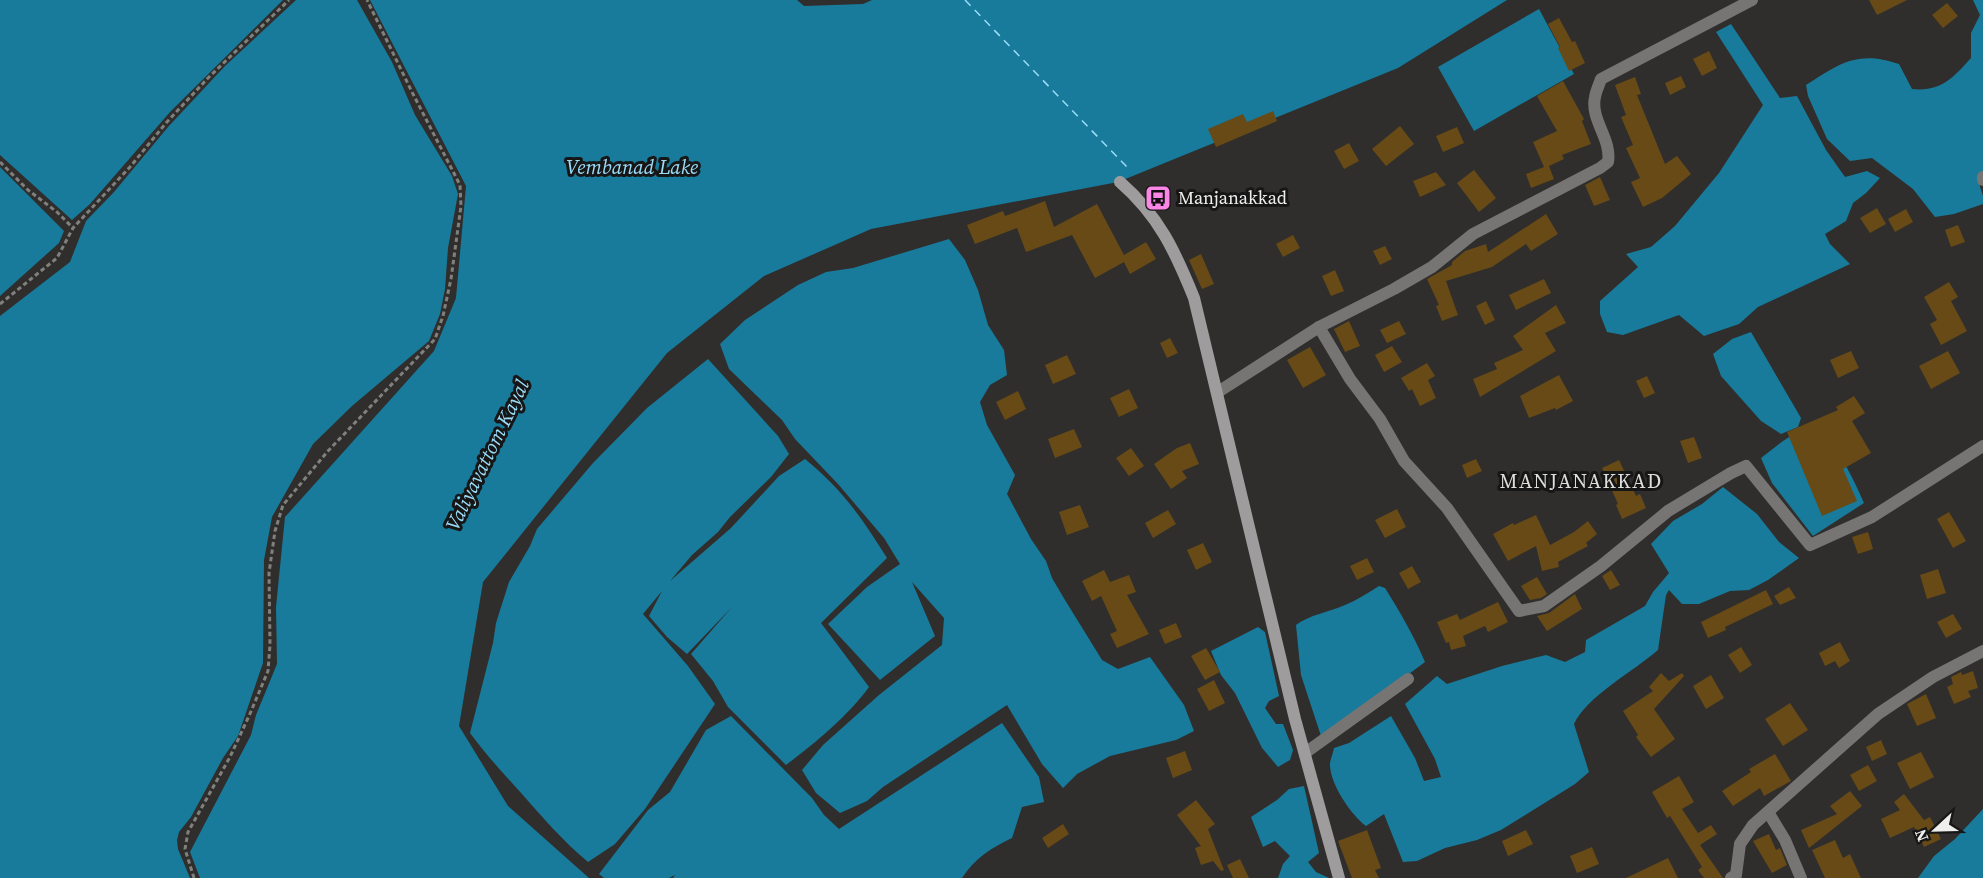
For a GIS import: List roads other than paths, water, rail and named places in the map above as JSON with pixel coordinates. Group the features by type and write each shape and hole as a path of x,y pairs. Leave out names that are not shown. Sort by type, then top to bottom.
{"street":[{"path":"1218,392 1318,327 1432,267 1473,234 1600,168 1608,162 1610,151 1597,118 1594,98 1601,79 1752,0"},
{"path":"1120,182 1146,207 1179,260 1194,298 1218,392 1229,451 1339,878"},
{"path":"1318,327 1350,379 1380,419 1404,461 1447,508 1519,611 1544,606 1601,566 1668,511 1746,466 1810,545 1872,517 1983,446"},
{"path":"1731,878 1736,874 1740,844 1753,825 1878,714 1933,677 1983,651"},
{"path":"1305,753 1408,679"},
{"path":"1768,812 1785,840 1801,878"}],"water":[{"path":"0,0 283,0 170,112 90,204 72,220 0,155"},
{"path":"296,0 357,0 392,62 415,115 452,176 458,194 448,248 445,289 440,314 429,341 352,406 313,444 272,517 264,560 263,663 238,736 223,758 191,817 179,832 178,849 190,878 0,878 0,316 70,262 86,221 225,66"},
{"name":"Vembanad Lake","path":"370,0 797,0 804,6 863,4 872,0 1507,0 1398,68 1118,182 871,229 764,276 667,353 483,582 459,726 508,806 589,878 200,878 190,852 251,735 256,715 277,664 276,607 285,517 434,351 456,298 466,186"},
{"path":"1973,0 1983,0 1983,172 1977,177 1983,204 1954,214 1935,217 1913,189 1872,158 1850,161 1827,139 1808,96 1806,85 1840,65 1872,58 1899,64 1912,89 1939,86 1958,72 1971,58 1971,33 1980,15"},
{"path":"1539,9 1574,74 1474,131 1438,67"},
{"path":"1731,24 1780,98 1797,96 1826,150 1845,177 1867,171 1880,178 1853,203 1846,221 1825,234 1830,244 1850,264 1758,307 1739,324 1704,336 1679,315 1623,335 1607,332 1600,314 1600,301 1638,267 1626,254 1651,247 1675,226 1719,173 1763,105 1716,32"},
{"path":"0,167 64,231 59,243 0,296"},
{"path":"949,239 965,260 978,290 988,325 1004,350 1007,375 990,385 980,402 987,425 1015,475 1007,494 1031,539 1046,561 1052,578 1102,660 1118,669 1150,657 1184,705 1194,731 1176,740 1110,756 1077,774 1063,788 1042,764 1007,705 883,787 867,801 840,813 816,793 802,770 823,745 879,695 942,645 944,618 912,582 935,636 880,680 828,624 867,587 900,564 884,538 838,484 795,439 782,420 729,369 720,344 745,320 798,285 826,272 853,268"},
{"path":"1751,332 1801,418 1798,427 1781,434 1761,421 1721,376 1713,354 1732,339"},
{"path":"708,359 778,436 789,454 771,477 718,532 692,555 670,581 731,528 779,476 805,459 850,505 887,558 821,623 869,687 841,718 786,765 728,707 713,681 691,654 732,607 687,654 667,637 649,616 662,591 643,614 688,666 715,704 645,809 615,844 588,862 546,821 470,733 496,623 509,582 537,529 593,463 647,408"},
{"path":"1816,420 1843,460 1864,503 1813,536 1772,483 1761,458"},
{"path":"1723,487 1757,514 1779,542 1799,558 1768,580 1749,590 1730,591 1699,604 1682,604 1669,590 1666,595 1658,650 1600,694 1580,714 1574,724 1589,772 1575,784 1501,830 1477,840 1445,848 1417,861 1403,862 1384,814 1366,826 1360,821 1342,798 1333,780 1330,763 1334,748 1349,743 1391,716 1415,758 1424,781 1441,777 1435,759 1405,704 1437,676 1447,684 1502,666 1546,655 1565,662 1585,652 1586,640 1645,606 1669,573 1651,544 1673,521 1702,504"},
{"path":"1379,586 1385,588 1391,597 1425,662 1322,739 1301,675 1296,625 1349,603"},
{"path":"1258,627 1265,632 1279,696 1269,701 1265,708 1276,724 1283,724 1293,750 1290,760 1278,767 1262,748 1235,693 1221,675 1211,651"},
{"path":"731,716 812,798 824,815 839,829 1002,723 1039,777 1044,802 1022,807 1012,838 984,854 962,878 673,878 675,875 669,878 604,878 599,874 648,810 670,792 706,730"},
{"path":"1304,786 1319,853 1308,862 1316,872 1329,878 1278,878 1283,864 1290,856 1275,841 1263,847 1251,817 1289,789"},
{"path":"1983,809 1983,878 1918,878 1934,856 1955,839"}],"place":[{"name":"Manjanakkad","path":"1158,198"}],"district":[{"name":"MANJANAKKAD","path":"1581,481"}],"water label":[{"name":"Valiyavattom Kayal","path":"487,455"}]}
